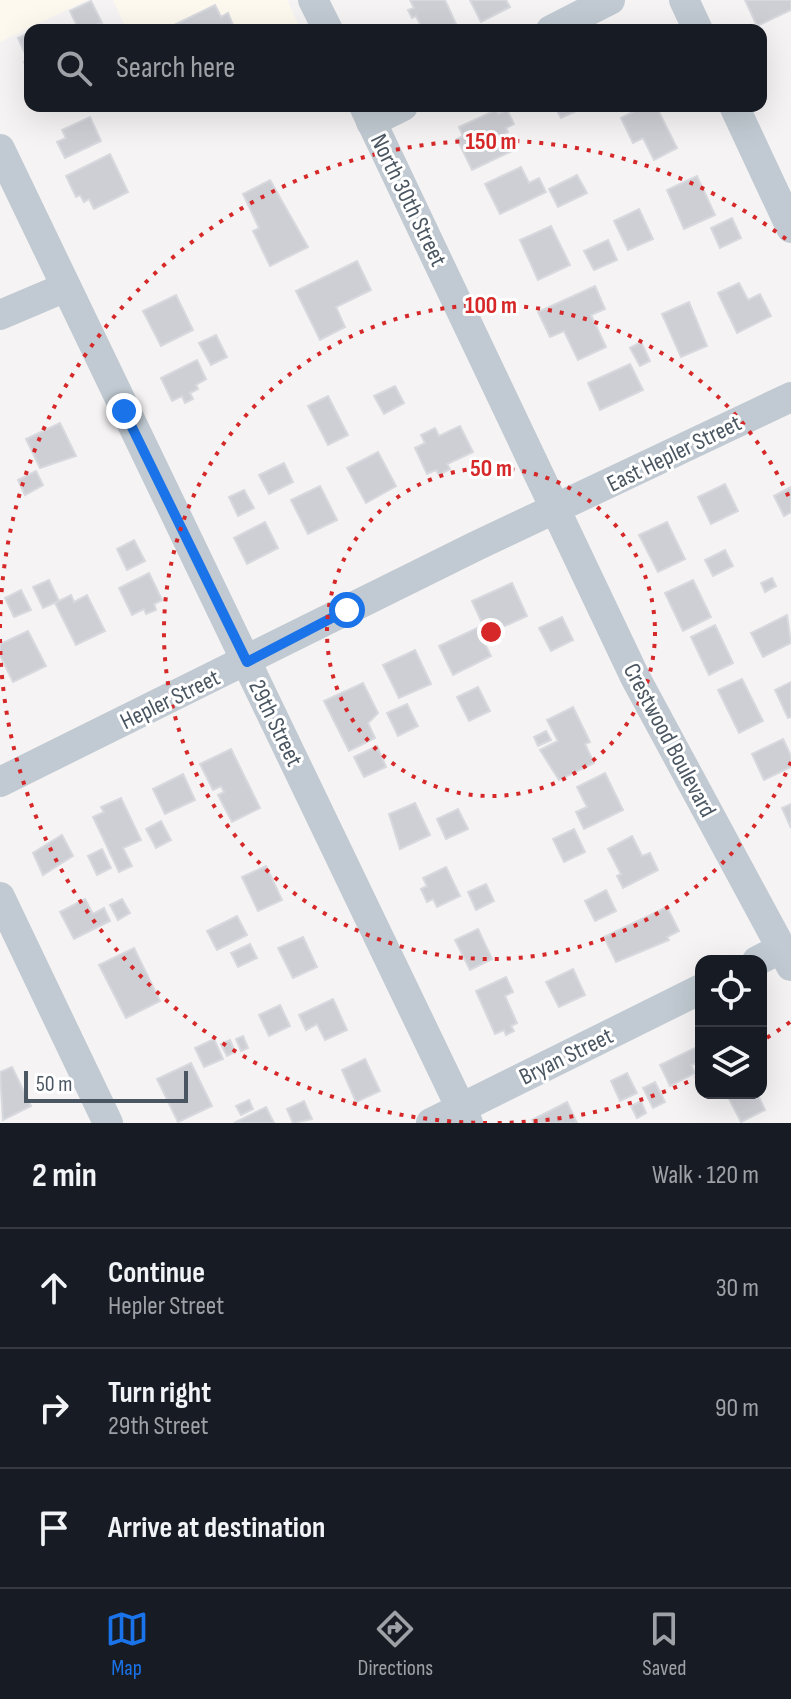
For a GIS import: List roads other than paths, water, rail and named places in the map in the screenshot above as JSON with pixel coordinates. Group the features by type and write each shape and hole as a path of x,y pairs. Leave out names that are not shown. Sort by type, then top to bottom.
{"street":[{"path":"313,0 325,24"},
{"path":"563,24 610,0"},
{"path":"684,0 695,24"},
{"path":"737,112 791,228"},
{"name":"North 30th Street","path":"368,114 556,510"},
{"name":"29th Street","path":"0,149 464,1116"},
{"path":"0,315 66,287"},
{"name":"East Hepler Street","path":"556,510 791,397"},
{"name":"Hepler Street","path":"0,782 556,510"},
{"name":"Crestwood Boulevard","path":"556,510 635,677 777,958"},
{"path":"0,897 108,1123"},
{"name":"Bryan Street","path":"431,1123 464,1116 695,992"}]}
